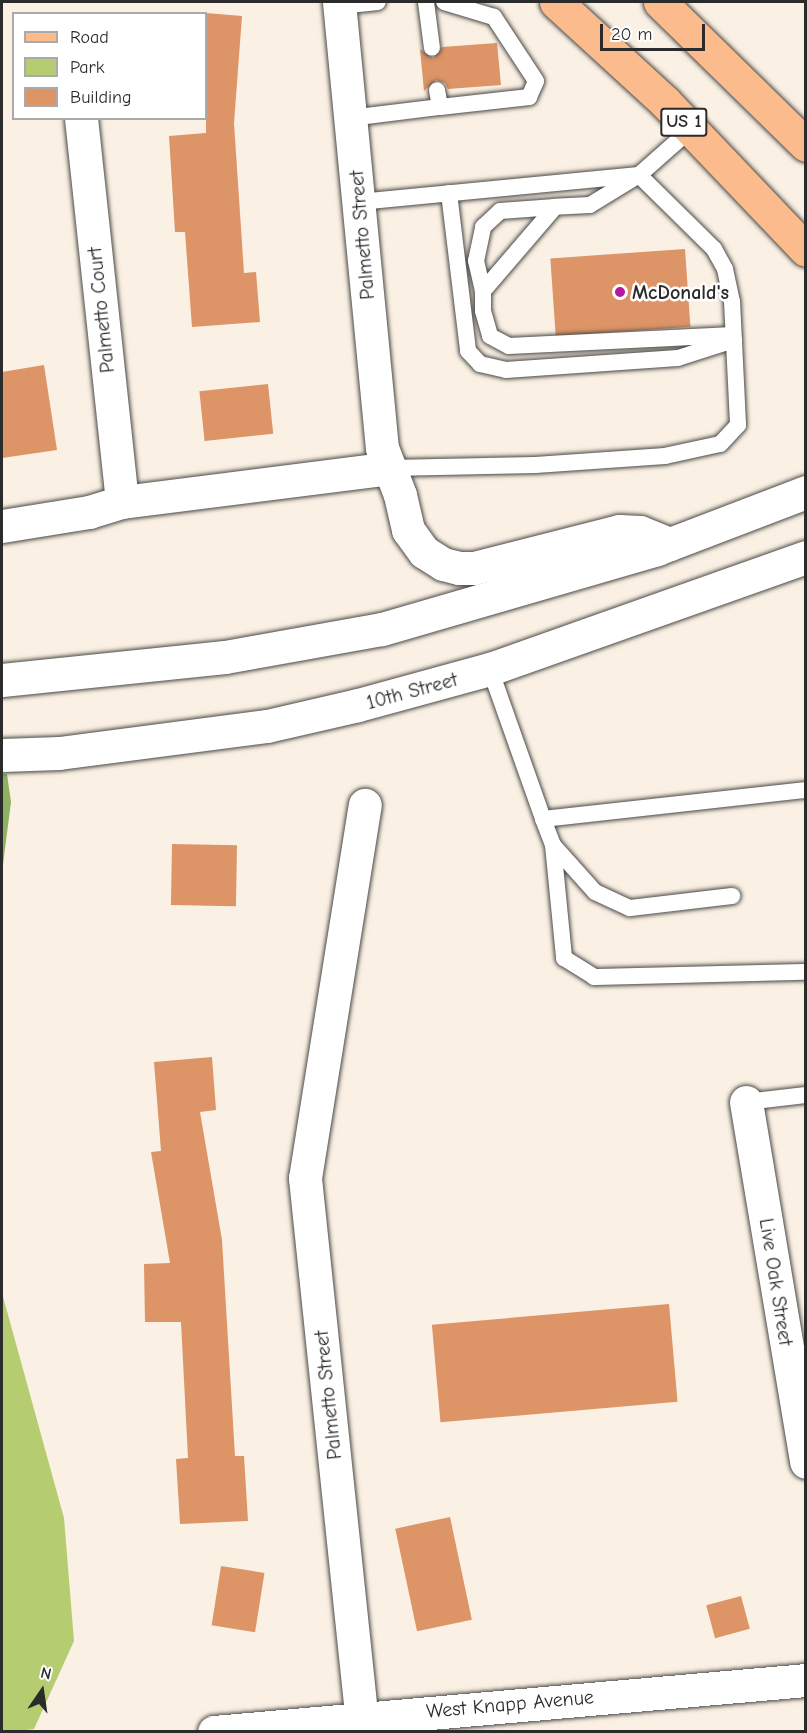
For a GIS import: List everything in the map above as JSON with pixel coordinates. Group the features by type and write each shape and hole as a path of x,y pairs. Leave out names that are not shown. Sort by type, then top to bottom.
{"main road":[{"name":"US 1","path":"556,2 691,129 806,250"},
{"path":"660,2 806,145"}],"street":[{"name":"Palmetto Street","path":"340,4 382,448 408,530 424,552 442,564 474,568 619,531 640,532 670,544"},
{"name":"Palmetto Court","path":"81,120 122,502"},
{"path":"2,526 89,512 122,502 390,468"},
{"path":"2,680 225,657 381,629 670,544 806,492"},
{"name":"10th Street","path":"2,754 59,753 267,726 490,669 806,557"},
{"name":"Palmetto Street","path":"362,1724 305,1178 321,1059 364,805"},
{"name":"Live Oak Street","path":"746,1102 806,1461"},
{"name":"West Knapp Avenue","path":"214,1731 362,1724 806,1680"}],"lane":[{"path":"340,4 378,2"},
{"path":"426,2 432,48"},
{"path":"350,118 438,99 530,97 536,81 494,17 444,2"},
{"path":"691,129 639,175 590,204 500,211 483,227 476,261 483,291 483,311 490,336 509,346 733,338"},
{"path":"359,202 639,175"},
{"path":"390,468 535,465 665,456 720,444 738,425 726,269 714,249 639,175"},
{"path":"449,194 468,351 480,364 506,370 678,358 733,338"},
{"path":"483,291 555,207"},
{"path":"490,669 553,845 564,958 594,977 806,972"},
{"path":"543,819 806,790"},
{"path":"553,845 595,892 630,908 732,896"},
{"path":"746,1102 806,1095"}],"green space":[{"path":"2,774 7,774 11,802 2,872"},
{"path":"2,1293 64,1518 74,1641 34,1729 11,1732 2,1731"}],"building":[{"path":"207,13 242,16 234,123 244,273 256,272 260,322 192,327 185,232 175,232 169,136 206,133"},
{"path":"497,43 501,85 448,89 445,83 436,80 424,91 420,49 433,58 442,47"},
{"path":"685,249 690,327 556,336 550,258"},
{"path":"44,365 57,450 2,458 2,372"},
{"path":"268,384 273,434 205,441 199,391"},
{"path":"172,844 237,845 236,906 171,905"},
{"path":"212,1057 216,1110 200,1112 222,1240 235,1456 244,1456 248,1521 180,1524 176,1459 188,1458 181,1322 145,1322 144,1264 170,1263 151,1152 161,1151 154,1062"},
{"path":"669,1304 678,1402 440,1422 432,1325"},
{"path":"450,1517 472,1620 417,1631 395,1529"},
{"path":"221,1566 264,1573 255,1632 212,1625"},
{"path":"741,1596 750,1629 715,1638 706,1605"}],"place":[{"name":"McDonald's","path":"620,292"}]}
